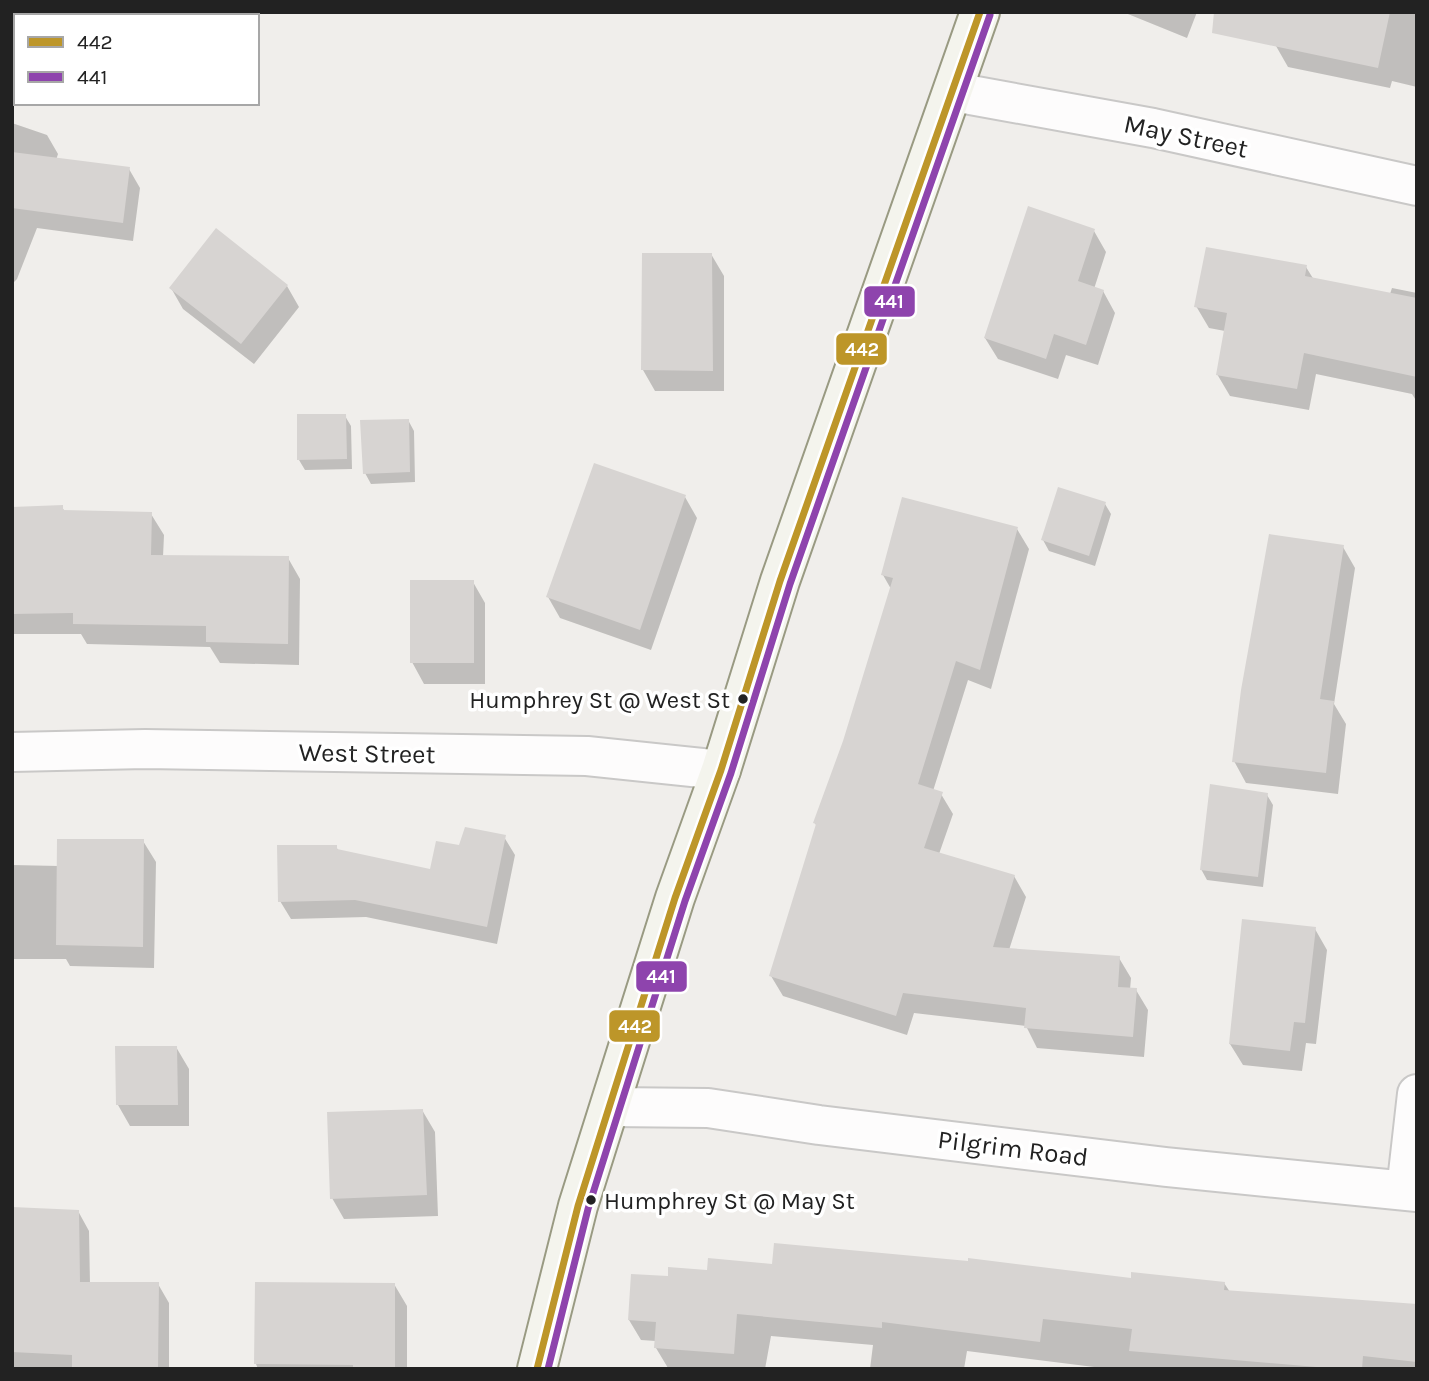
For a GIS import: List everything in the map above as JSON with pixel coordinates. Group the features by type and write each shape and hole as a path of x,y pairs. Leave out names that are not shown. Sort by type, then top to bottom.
{"main road":[{"path":"537,1369 578,1206 675,898 721,770 780,580 980,12"}],"street":[{"name":"May Street","path":"954,92 1153,128 1417,186"},
{"name":"West Street","path":"12,752 145,749 587,756 721,770"},
{"path":"1411,1191 1417,1094"},
{"name":"Pilgrim Road","path":"610,1107 708,1108 819,1125 1166,1167 1411,1191"}],"building":[{"path":"1214,12 1390,12 1378,68 1212,33"},
{"path":"12,152 130,167 123,223 12,208"},
{"path":"1028,206 1095,229 1078,281 1104,290 1086,345 1054,334 1046,359 984,338"},
{"path":"216,228 288,285 241,344 169,288"},
{"path":"1206,247 1307,265 1305,276 1417,298 1417,377 1304,353 1297,389 1216,375 1227,313 1194,307"},
{"path":"642,253 712,253 713,371 641,370"},
{"path":"297,414 346,414 347,459 297,460"},
{"path":"409,419 410,472 363,474 360,420"},
{"path":"594,463 686,495 640,630 546,597"},
{"path":"1058,487 1106,502 1089,556 1041,540"},
{"path":"902,497 1018,527 980,670 956,661 918,784 943,792 924,848 1015,875 993,947 1120,956 1118,987 1137,988 1133,1037 1024,1028 1026,1008 903,993 896,1016 769,976 816,824 813,823 843,741 893,578 881,575"},
{"path":"63,505 63,510 152,512 151,555 289,556 288,644 206,642 206,626 73,624 73,613 12,614 12,507"},
{"path":"1269,534 1344,545 1320,699 1334,701 1326,773 1232,762 1241,690"},
{"path":"410,580 474,580 474,663 410,663"},
{"path":"1210,784 1268,793 1258,877 1200,870"},
{"path":"465,827 506,835 487,927 355,900 278,902 277,845 337,845 337,849 430,869 436,841 459,845"},
{"path":"57,839 144,839 143,947 56,945"},
{"path":"1242,919 1316,927 1305,1023 1294,1022 1290,1051 1229,1044"},
{"path":"115,1046 177,1046 178,1105 116,1105"},
{"path":"423,1109 427,1195 330,1199 327,1112"},
{"path":"12,1207 79,1210 80,1282 159,1282 158,1369 72,1369 72,1355 12,1352"},
{"path":"774,1243 968,1261 968,1258 1131,1278 1131,1272 1225,1282 1224,1290 1417,1304 1417,1362 1363,1356 1362,1369 1340,1369 1129,1351 1132,1329 1043,1319 1040,1342 882,1322 882,1328 737,1314 734,1354 654,1348 656,1322 628,1320 631,1274 668,1276 668,1267 707,1270 708,1258 772,1264"},
{"path":"255,1282 395,1283 395,1369 353,1369 353,1365 254,1364"}],"transit line":[{"name":"442","path":"537,1369 578,1206 675,898 721,770 780,581 980,12"},
{"name":"441","path":"548,1369 588,1209 685,901 731,773 790,584 990,15"}],"place":[{"name":"Humphrey St @ West St","path":"743,699"},
{"name":"Humphrey St @ May St","path":"591,1200"}]}
